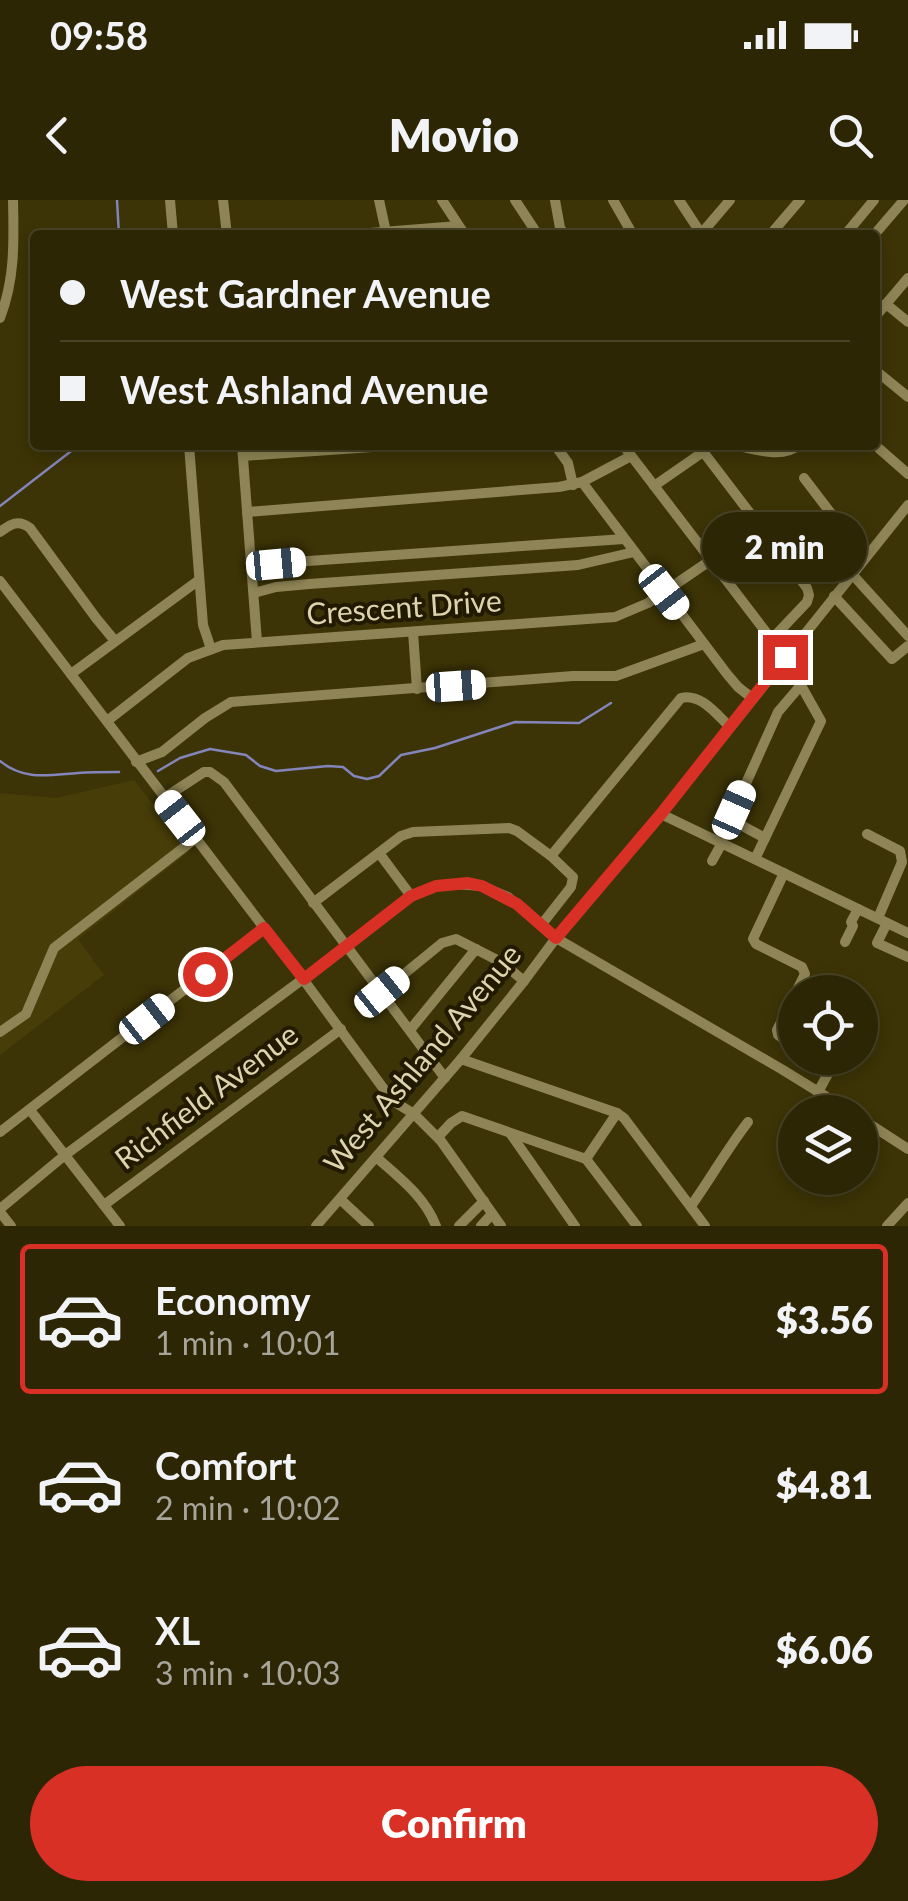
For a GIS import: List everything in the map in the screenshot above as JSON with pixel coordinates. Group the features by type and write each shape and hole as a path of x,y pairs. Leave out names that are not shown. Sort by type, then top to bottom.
{"street":[{"path":"0,318 9,294 14,261 13,200"},
{"path":"170,200 173,230"},
{"path":"223,200 226,230"},
{"path":"379,200 386,230"},
{"path":"442,200 462,230"},
{"path":"515,200 535,230"},
{"path":"555,200 561,230"},
{"path":"613,200 630,230"},
{"path":"680,200 698,230"},
{"path":"705,230 730,200"},
{"path":"774,230 800,200"},
{"path":"849,230 874,200"},
{"path":"878,230 904,200"},
{"path":"880,311 908,278"},
{"path":"886,304 908,322"},
{"path":"880,374 908,396"},
{"path":"880,449 908,474"},
{"path":"189,450 199,580 211,649"},
{"path":"258,642 242,451 269,450"},
{"path":"559,450 577,484 738,687 752,698"},
{"path":"627,450 785,657 821,721 755,859"},
{"path":"654,486 698,450"},
{"path":"702,450 807,588 807,602 772,640"},
{"path":"768,450 794,450"},
{"path":"248,512 577,484 631,456"},
{"path":"804,478 866,558"},
{"name":"West Ashland Avenue","path":"316,1226 461,1059 908,504"},
{"path":"0,532 16,522 30,528 116,641"},
{"path":"252,565 624,539"},
{"path":"254,593 310,584 578,565 634,552"},
{"name":"Crescent Drive","path":"106,721 188,658 211,649 258,642 616,617 636,610 711,560"},
{"path":"852,574 908,636"},
{"path":"72,674 199,580"},
{"path":"0,581 393,1101 438,1137 501,1226"},
{"path":"834,596 892,659 908,646"},
{"path":"413,632 418,689"},
{"path":"136,762 162,752 231,702 573,676 608,677 704,644"},
{"path":"765,838 737,823 734,810 778,712 801,686"},
{"path":"551,856 682,698 700,700 730,727"},
{"path":"164,798 199,774 210,772 217,776 445,1078"},
{"path":"661,814 908,933"},
{"path":"313,903 406,833 502,828 517,831 551,856 568,871 573,882 542,924"},
{"path":"867,834 900,851 902,862 877,942 908,957"},
{"path":"0,1032 26,1014 54,948 196,838"},
{"path":"712,862 722,843"},
{"path":"379,853 411,896"},
{"path":"784,873 752,939 802,967 806,975"},
{"path":"3,1216 65,1155 411,896 436,886 468,883 508,897 556,938 823,1095"},
{"path":"845,942 858,908"},
{"path":"0,1132 264,928"},
{"path":"382,992 442,944 456,939 500,962 524,981"},
{"path":"410,1030 476,949"},
{"name":"Richfield Avenue","path":"104,1206 340,1029"},
{"path":"461,1059 617,1113 642,1139 706,1226"},
{"path":"818,1092 820,1075"},
{"path":"30,1110 120,1226"},
{"path":"586,1159 617,1113"},
{"path":"438,1137 462,1116 586,1159 637,1226"},
{"path":"691,1206 748,1122"},
{"path":"878,1129 908,1148"},
{"path":"509,1132 575,1226"},
{"path":"376,1157 417,1194 436,1226"},
{"path":"340,1199 369,1226"},
{"path":"458,1226 484,1201"},
{"path":"888,1226 908,1202"},
{"path":"480,1226 492,1214"}],"shaded area":[{"path":"134,780 190,851 78,939 104,975 0,1055 0,793 56,798"}],"waterway":[{"path":"117,200 119,230"},
{"path":"0,506 73,450"},
{"path":"158,771 180,758 210,749 246,755 260,766 276,771 343,767 354,776 367,779 379,776 401,755 515,722 579,723 611,703"},
{"path":"0,761 18,772 37,775 119,772"}],"route":[{"path":"205,974 264,928 304,979 411,896 454,884 482,886 508,897 556,938 661,814 785,657"}]}
